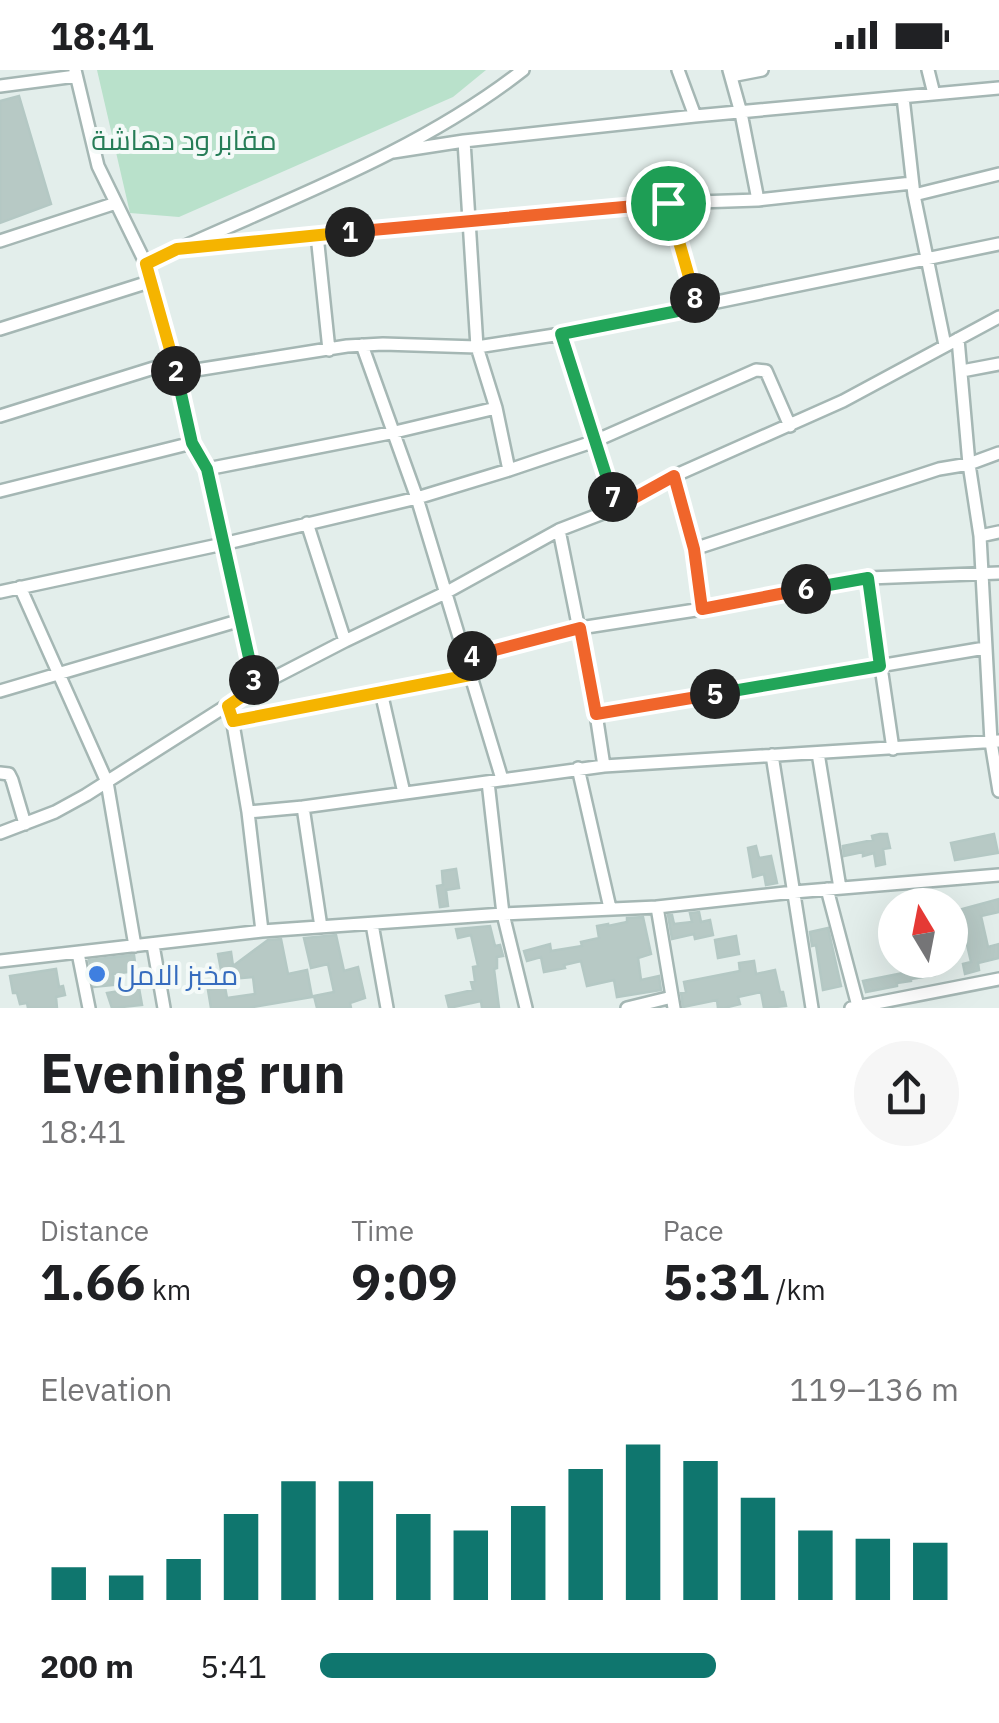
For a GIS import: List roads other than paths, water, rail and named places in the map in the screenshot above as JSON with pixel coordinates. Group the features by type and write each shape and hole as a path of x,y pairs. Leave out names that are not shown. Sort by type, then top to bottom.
{"street":[{"path":"146,264 392,152 463,114 523,70"},
{"path":"678,70 695,116"},
{"path":"758,200 730,73 762,70"},
{"path":"928,70 934,94"},
{"path":"0,86 76,73 98,166 152,281 192,443 207,469 256,687"},
{"path":"392,152 695,116 999,88"},
{"path":"903,97 913,189 945,345"},
{"path":"464,141 477,347 496,408 509,470"},
{"path":"177,249 668,203 913,189 999,174"},
{"path":"0,240 116,203"},
{"path":"668,203 698,307"},
{"path":"318,235 330,350"},
{"path":"0,416 175,367 362,345 477,347 698,307 999,244"},
{"path":"0,329 152,281"},
{"path":"0,833 55,812 256,687 345,640 447,592 559,530 616,508 674,476 843,401 999,317"},
{"path":"561,334 616,508"},
{"path":"958,339 980,536 984,648 999,792"},
{"path":"362,345 418,498 502,779"},
{"path":"962,371 999,364"},
{"path":"0,592 418,498 595,441 756,370 766,372 790,426"},
{"path":"207,469 496,408"},
{"path":"0,491 192,443"},
{"path":"694,549 999,453"},
{"path":"674,476 694,549 702,609"},
{"path":"306,523 345,640"},
{"path":"559,530 604,766"},
{"path":"980,536 999,532"},
{"path":"467,658 580,628 868,578 999,574"},
{"path":"868,578 893,749"},
{"path":"20,587 107,782 135,946"},
{"path":"0,691 240,620"},
{"path":"596,714 984,648"},
{"path":"233,721 470,675"},
{"path":"381,692 404,792"},
{"path":"228,706 248,812 262,931"},
{"path":"248,812 578,768 995,742"},
{"path":"818,754 834,889 854,1007 999,979"},
{"path":"772,755 812,1008"},
{"path":"578,768 610,908"},
{"path":"0,773 9,774 26,824"},
{"path":"488,782 503,914 526,1008"},
{"path":"302,807 320,927"},
{"path":"0,961 262,931 658,907 999,876"},
{"path":"627,1008 673,1003 658,907"},
{"path":"372,924 388,1008"},
{"path":"153,944 164,1008"},
{"path":"78,954 90,1008"}],"place":[{"name":"مخبز الامل","path":"97,974"}],"park label":[{"name":"مقابر ود دهاشة","path":"184,139"}]}
